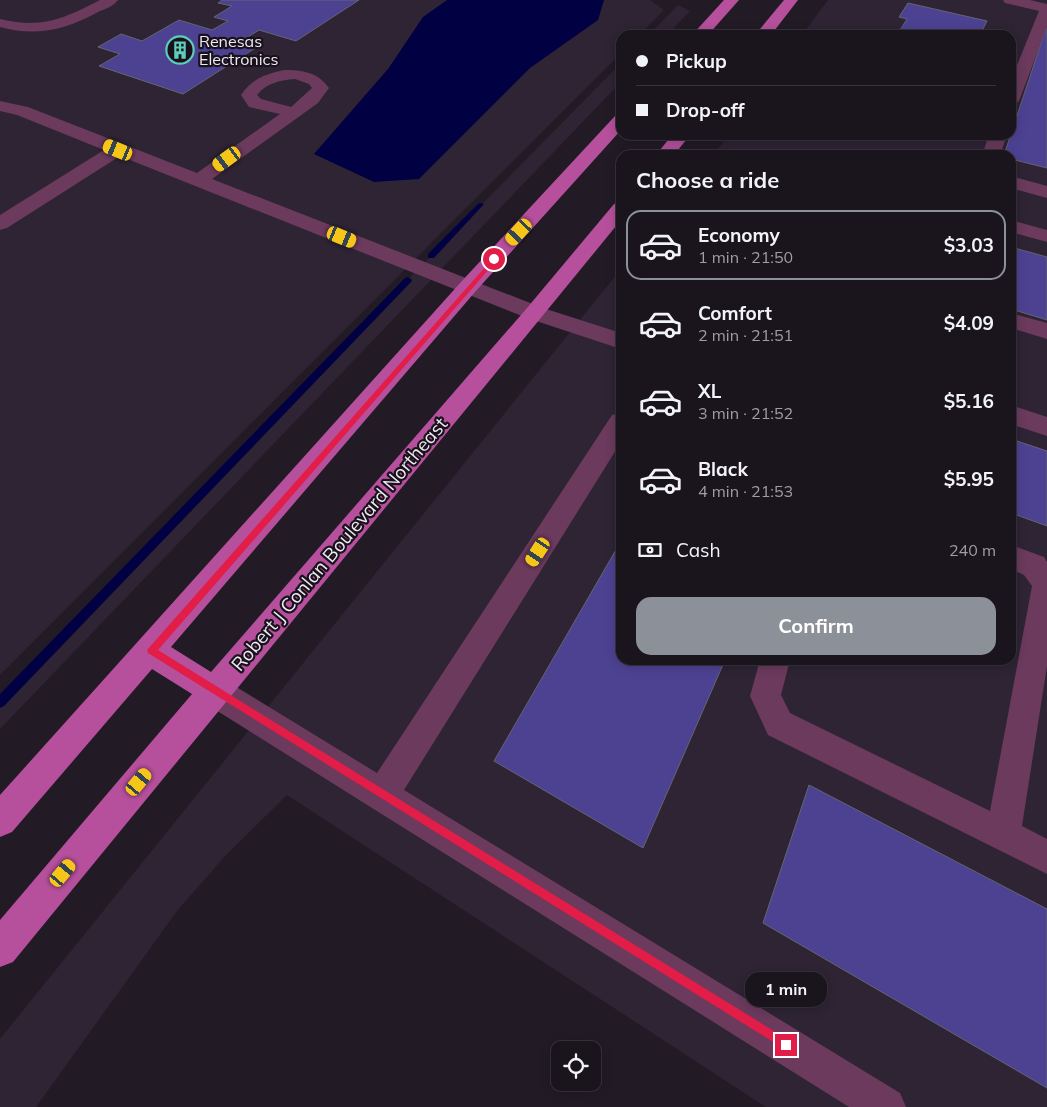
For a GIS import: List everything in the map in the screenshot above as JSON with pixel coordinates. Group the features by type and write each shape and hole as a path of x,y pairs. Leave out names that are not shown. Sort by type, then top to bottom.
{"main road":[{"path":"705,30 732,0"},
{"path":"767,30 791,0"},
{"path":"0,820 468,287 616,125"},
{"path":"669,150 677,140"},
{"name":"Robert J Conlan Boulevard Northeast","path":"0,949 214,691 536,313 616,214"},
{"path":"151,650 214,691"}],"street":[{"path":"0,23 19,29 46,29 72,20 111,0"},
{"path":"1010,0 1047,8 1016,88"},
{"path":"0,106 22,111 536,313 616,339"},
{"path":"198,181 292,112"},
{"path":"0,224 118,150"},
{"path":"1016,183 1047,192"},
{"path":"1016,227 1047,236"},
{"path":"1016,322 1047,331"},
{"path":"1016,416 1047,427"},
{"path":"382,795 616,430"},
{"path":"1002,835 1046,584 1034,566 1016,559"},
{"path":"774,665 765,696 779,724 1047,857"},
{"path":"214,691 886,1107"}],"shaded area":[{"path":"0,0 650,0 664,10 644,30 616,30 616,58 0,675"},
{"path":"447,0 604,0 598,20 530,68 419,179 374,182 314,154 388,69 423,17"},
{"path":"828,0 1047,0 1047,1107 766,1107 287,795 225,856 177,911 36,1107 0,1107 0,1039 616,275 616,665 1016,665 1016,150 717,150 725,140 1016,140 1016,30 806,30"},
{"path":"678,5 690,11 672,30 654,30"},
{"path":"616,68 616,87 0,729 0,694"}],"building":[{"name":"Renesas Electronics","path":"222,0 359,0 296,41 259,30 243,40 260,45 183,94 99,66 120,54 98,47 121,34 142,41 179,20 212,30 228,21 214,17 232,6 218,3"},
{"path":"908,3 987,21 982,30 900,30 907,19 899,17"},
{"path":"1046,28 1047,168 1016,160 1016,150 1006,150 1009,140 1016,140 1016,119"},
{"path":"1016,248 1047,257 1047,320 1016,311"},
{"path":"1016,441 1047,451 1047,526 1016,515"},
{"path":"616,550 616,665 723,665 643,848 494,761"},
{"path":"809,785 1047,909 1047,1088 763,923"}],"waterway":[{"path":"431,256 481,204"},
{"path":"0,702 408,280"}],"place":[{"name":"Renesas Electronics","path":"180,50"}],"route":[{"path":"494,259 151,650 214,691 786,1045"}]}
